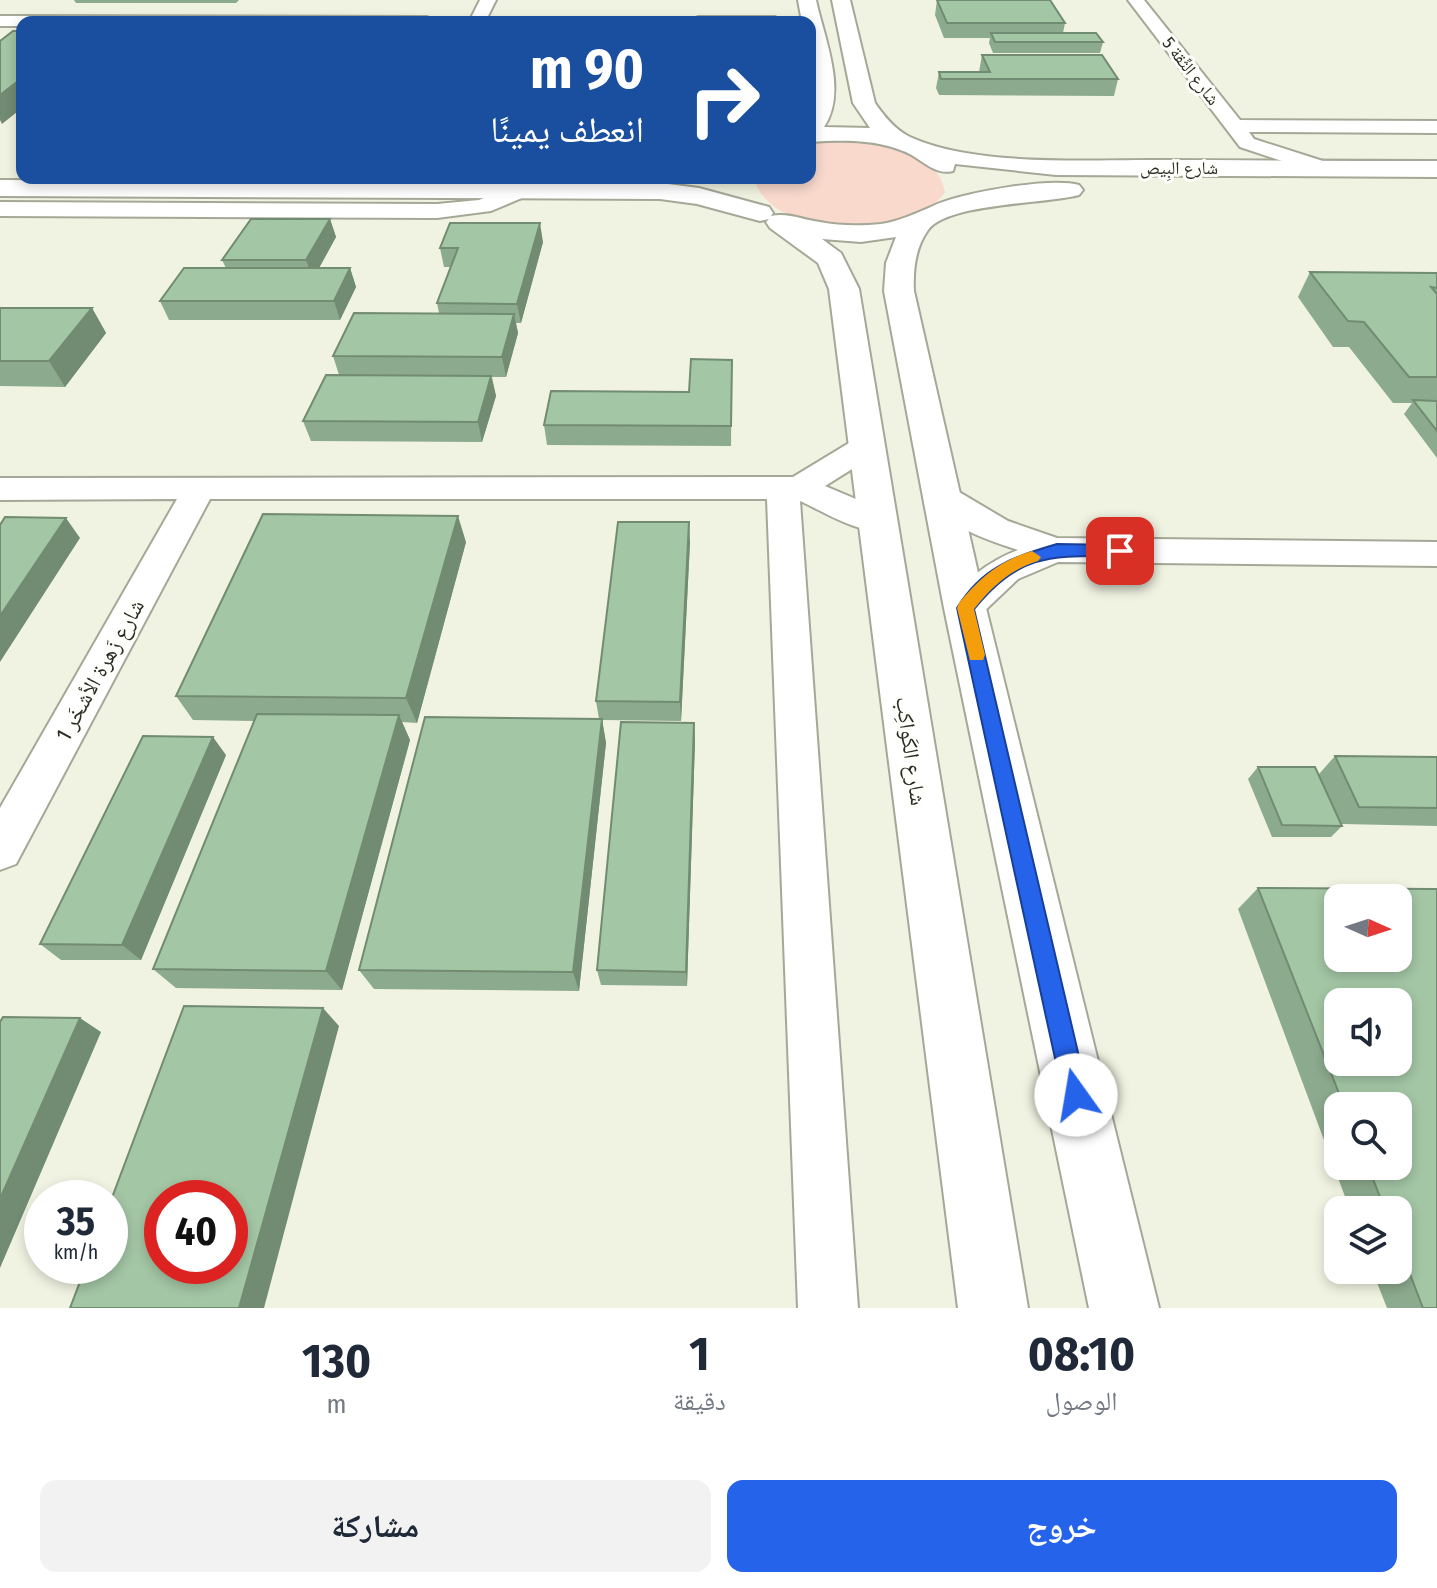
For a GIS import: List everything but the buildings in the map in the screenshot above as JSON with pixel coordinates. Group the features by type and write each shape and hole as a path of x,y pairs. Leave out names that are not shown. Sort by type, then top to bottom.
{"street":[{"path":"841,0 864,103 876,122 951,173 956,186 953,199 905,244 898,267 899,291 965,608 1124,1308"},
{"name":"شارع الثِّقة 5","path":"1136,0 1240,134"},
{"path":"785,16 808,3"},
{"path":"3,21 26,7"},
{"path":"816,56 825,102 821,120 816,126"},
{"path":"1240,134 1437,127"},
{"name":"شارع البِيص","path":"816,133 854,134 974,161 1028,166 1437,169"},
{"path":"1223,168 1240,153 1240,134"},
{"path":"1240,134 1321,168"},
{"path":"733,184 741,200 770,217"},
{"path":"0,188 660,191 699,196 770,217"},
{"path":"0,209 437,211 483,206 521,190"},
{"name":"شارع البِيص","path":"770,217 806,229 851,233 895,230 1017,194 1058,191 1437,191"},
{"name":"شارع الكَواكِب","path":"770,217 831,259 844,289 993,1308"},
{"path":"791,488 865,447"},
{"path":"791,488 828,1308"},
{"path":"0,489 791,488 877,521"},
{"name":"شارع زَهرة الأشخَر 1","path":"0,850 199,489"},
{"path":"942,497 979,523 1057,550 1437,554"},
{"path":"965,608 989,579 1014,563 1057,550"}],"shaded area":[{"path":"816,143 879,145 914,155 939,176 945,192 929,208 904,219 875,226 844,227 813,223 786,214 765,199 757,184 816,184"}],"slow traffic":[{"path":"976,655 965,608 989,579 1014,563 1032,557"}],"route":[{"path":"1076,1095 965,608 989,579 1014,563 1057,550 1120,551"}]}
